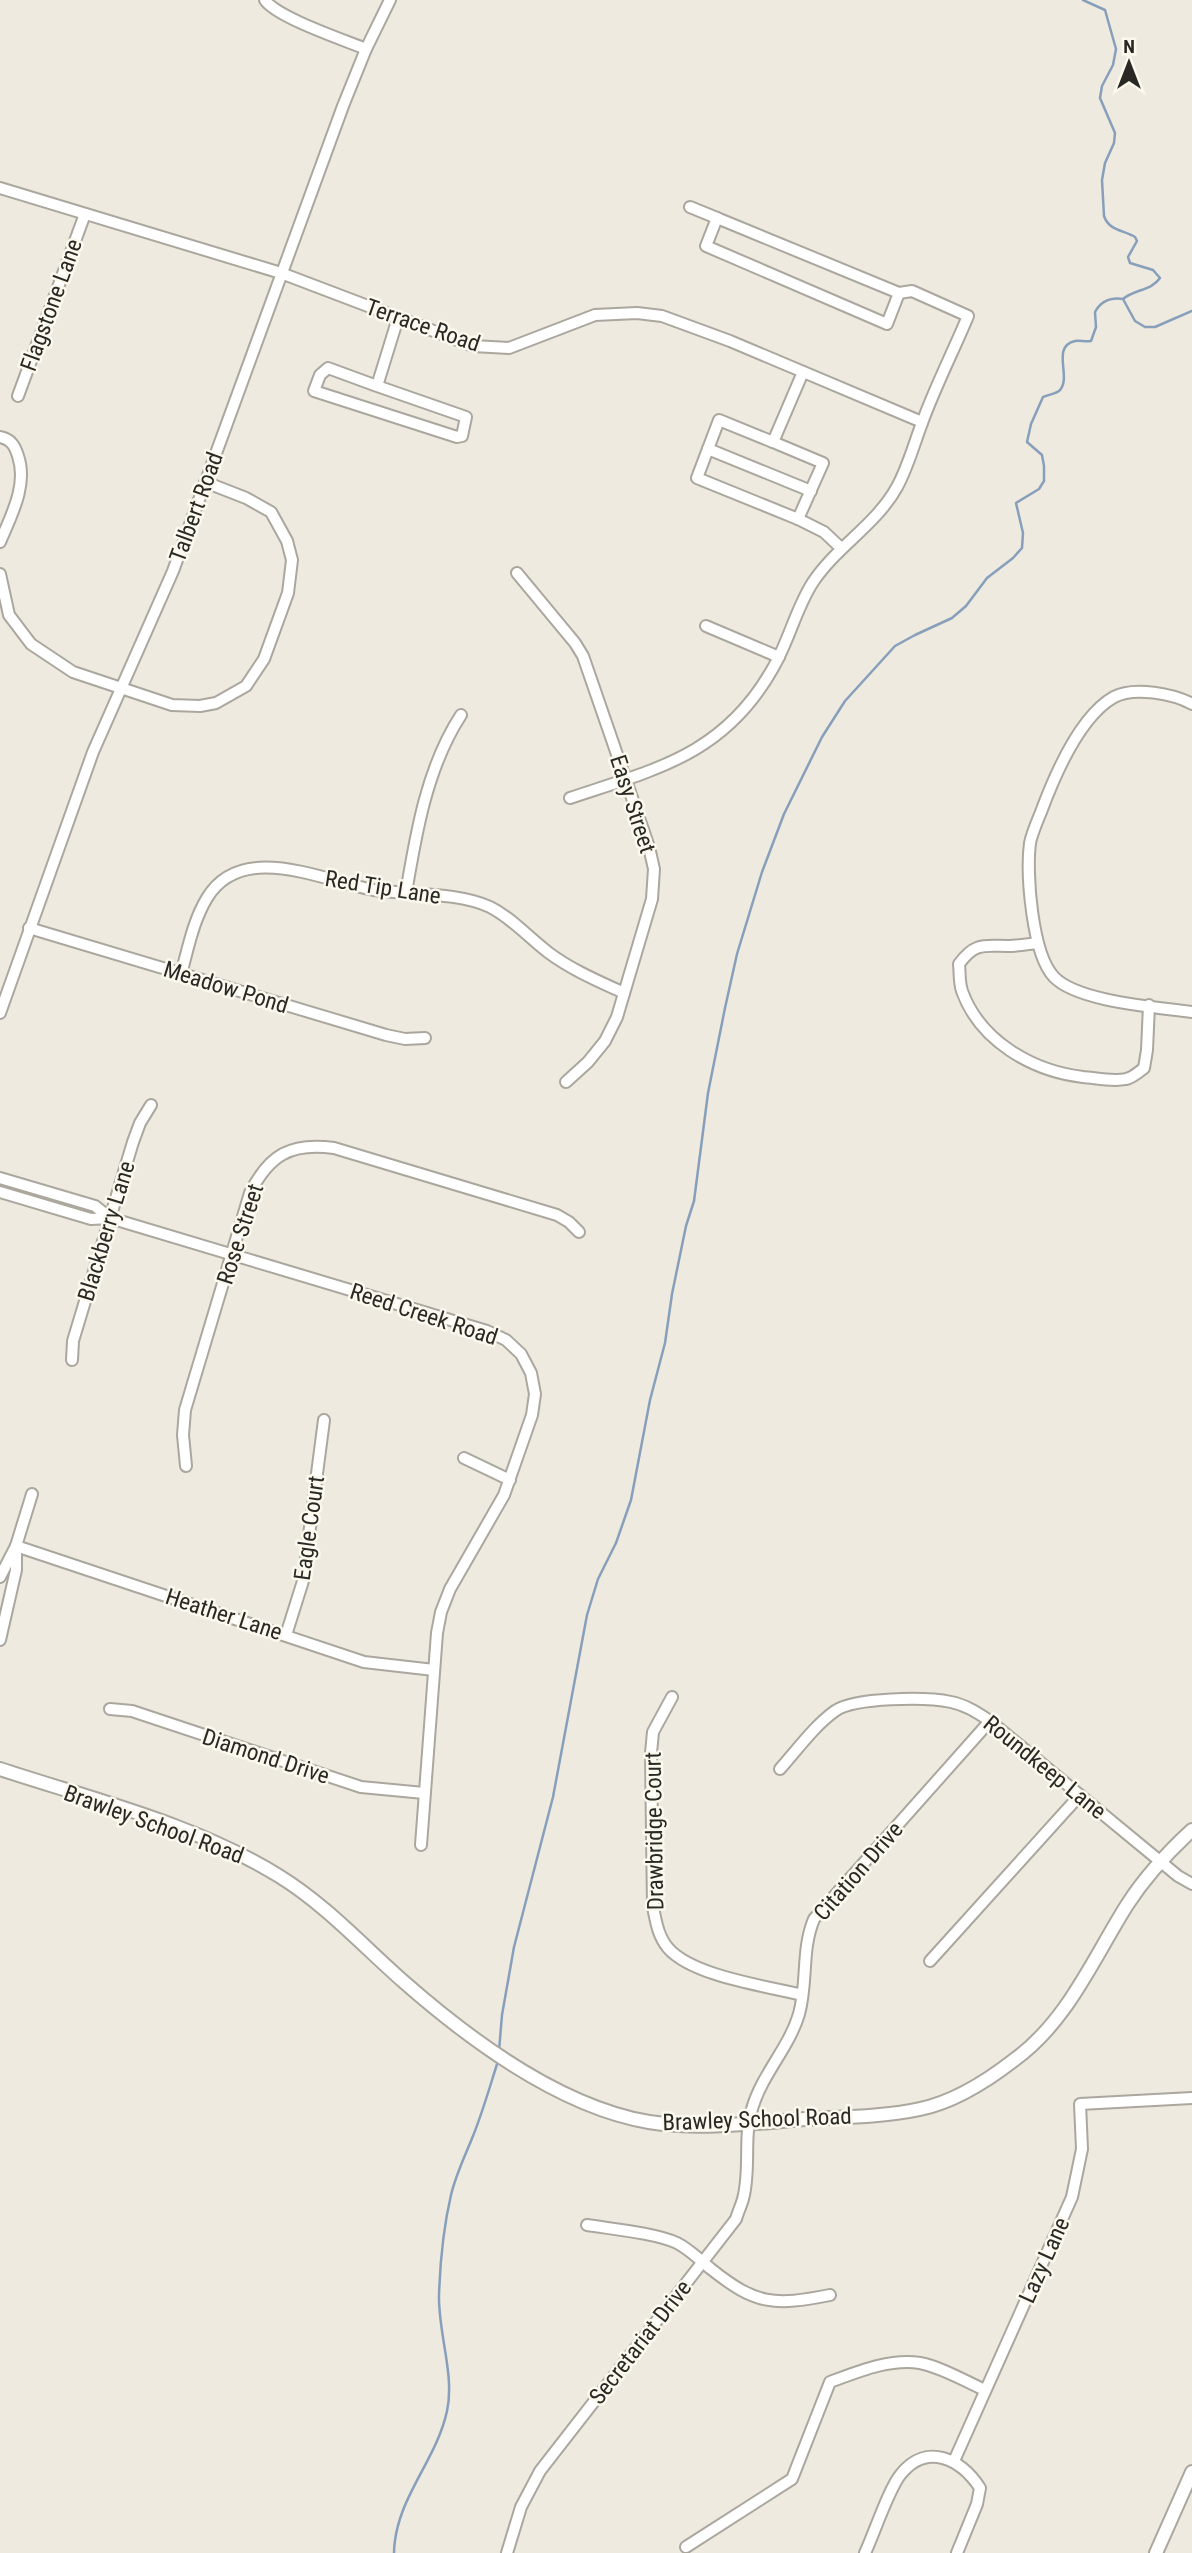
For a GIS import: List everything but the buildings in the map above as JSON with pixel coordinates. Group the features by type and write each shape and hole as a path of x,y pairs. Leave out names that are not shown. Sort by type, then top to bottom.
{"main road":[{"name":"Brawley School Road","path":"0,1769 187,1831 230,1849 310,1897 428,2003 553,2089 594,2108 649,2122 696,2126 885,2114 921,2109 945,2101 979,2084 1016,2059 1054,2021 1128,1903 1160,1861 1192,1830"},
{"path":"1156,2553 1192,2472"}],"street":[{"path":"265,0 282,14 366,49"},
{"name":"Talbert Road","path":"0,1013 80,785 119,687 173,571 366,49 390,0"},
{"name":"Terrace Road","path":"0,188 281,273 474,346 509,348 596,316 637,313 662,316 730,341 922,422"},
{"path":"570,798 677,761 704,746 731,725 757,696 779,657 812,584 841,548 878,515 897,487 968,316 912,291 900,293 690,207"},
{"name":"Flagstone Lane","path":"18,397 85,214"},
{"path":"717,219 706,246 887,324 900,293"},
{"path":"377,386 398,318"},
{"path":"328,368 377,386 466,418 462,436 457,438 314,391 320,375 328,368"},
{"path":"773,442 803,372"},
{"path":"798,519 823,463 719,420 697,478 798,519 824,532 841,548"},
{"path":"0,437 7,438 15,447 22,470 17,501 0,542"},
{"path":"708,449 811,491"},
{"path":"0,574 9,615 31,644 73,672 172,705 200,706 216,703 246,686 258,669 268,649 290,586 292,560 287,541 271,512 205,482"},
{"name":"Easy Street","path":"517,573 583,656 654,869 653,891 617,1017 605,1041 566,1082"},
{"path":"706,626 779,657"},
{"path":"1192,704 1149,691 1115,696 1094,715 1068,750 1052,781 1030,840 1029,870 1037,943 1053,977 1066,987 1089,996 1192,1012"},
{"path":"406,893 425,800 446,741 461,715"},
{"name":"Red Tip Lane","path":"181,974 198,915 208,897 222,881 242,870 262,866 281,868 358,887 465,900 492,908 563,963 624,993"},
{"name":"Meadow Pond","path":"29,928 386,1035 405,1039 425,1038"},
{"path":"1037,943 985,945 968,951 959,964 961,988 972,1011 990,1034 1012,1052 1040,1067 1068,1075 1127,1080 1144,1068 1149,1006"},
{"name":"Blackberry Lane","path":"72,1360 73,1341 132,1142 151,1105"},
{"name":"Rose Street","path":"186,1466 183,1435 186,1410 250,1193 259,1174 274,1159 292,1149 313,1145 334,1148 557,1215 579,1232"},
{"name":"Reed Creek Road","path":"0,1178 95,1206 110,1218"},
{"name":"Reed Creek Road","path":"0,1192 91,1219 110,1218 487,1331 506,1340 521,1354 531,1373 535,1394 532,1415 504,1494 450,1589 441,1612 421,1845"},
{"name":"Eagle Court","path":"286,1635 303,1581 324,1420"},
{"path":"464,1458 510,1480"},
{"path":"0,1577 16,1546 32,1494"},
{"path":"0,1640 16,1570 16,1546"},
{"name":"Heather Lane","path":"16,1546 373,1665 434,1670"},
{"name":"Drawbridge Court","path":"672,1697 653,1732 651,1753 653,1907 657,1928 668,1948 684,1962 704,1971 802,1995"},
{"name":"Roundkeep Lane","path":"780,1769 836,1709 854,1702 874,1700 950,1702 970,1708 990,1721 1160,1861 1192,1884"},
{"name":"Diamond Drive","path":"110,1709 132,1711 361,1787 424,1793"},
{"name":"Citation Drive","path":"749,2123 752,2108 768,2072 792,2033 802,1995 805,1949 814,1919 990,1721"},
{"path":"930,1961 1080,1795"},
{"name":"Lazy Lane","path":"954,2461 1072,2197 1082,2149 1080,2104 1192,2098"},
{"name":"Secretariat Drive","path":"507,2553 521,2507 540,2471 736,2219 744,2197 749,2123"},
{"path":"587,2225 667,2239 686,2249 748,2295 770,2301 793,2302 830,2295"},
{"path":"686,2547 792,2479 830,2382 859,2371 906,2362 922,2363 985,2390"},
{"path":"865,2553 901,2474 922,2458 938,2457 954,2461 972,2476 980,2488 977,2504 957,2553"}],"waterway":[{"path":"499,2051 502,2015 514,1947 553,1797 587,1615 598,1579 616,1543 631,1500 650,1400 665,1343 686,1226 694,1201 708,1093 725,1008 737,954 762,872 784,814 822,737 845,701 895,646 952,618 966,606 987,578 1022,548 1023,533 1016,503 1039,489 1044,481 1042,455 1027,442 1031,424 1043,397 1059,391 1063,385 1063,356 1068,344 1091,341 1096,327 1095,312 1100,305 1110,299 1123,299 1152,285 1160,278 1153,270 1130,263 1128,257 1137,241 1135,237 1109,225 1104,216 1102,180 1115,133 1100,98 1102,86 1113,65 1116,49 1105,10 1083,0"},
{"path":"1123,299 1135,321 1145,327 1155,327 1192,311"},
{"path":"394,2553 401,2515 442,2430 447,2411 448,2368 439,2309 444,2232 453,2187 498,2061"}]}
